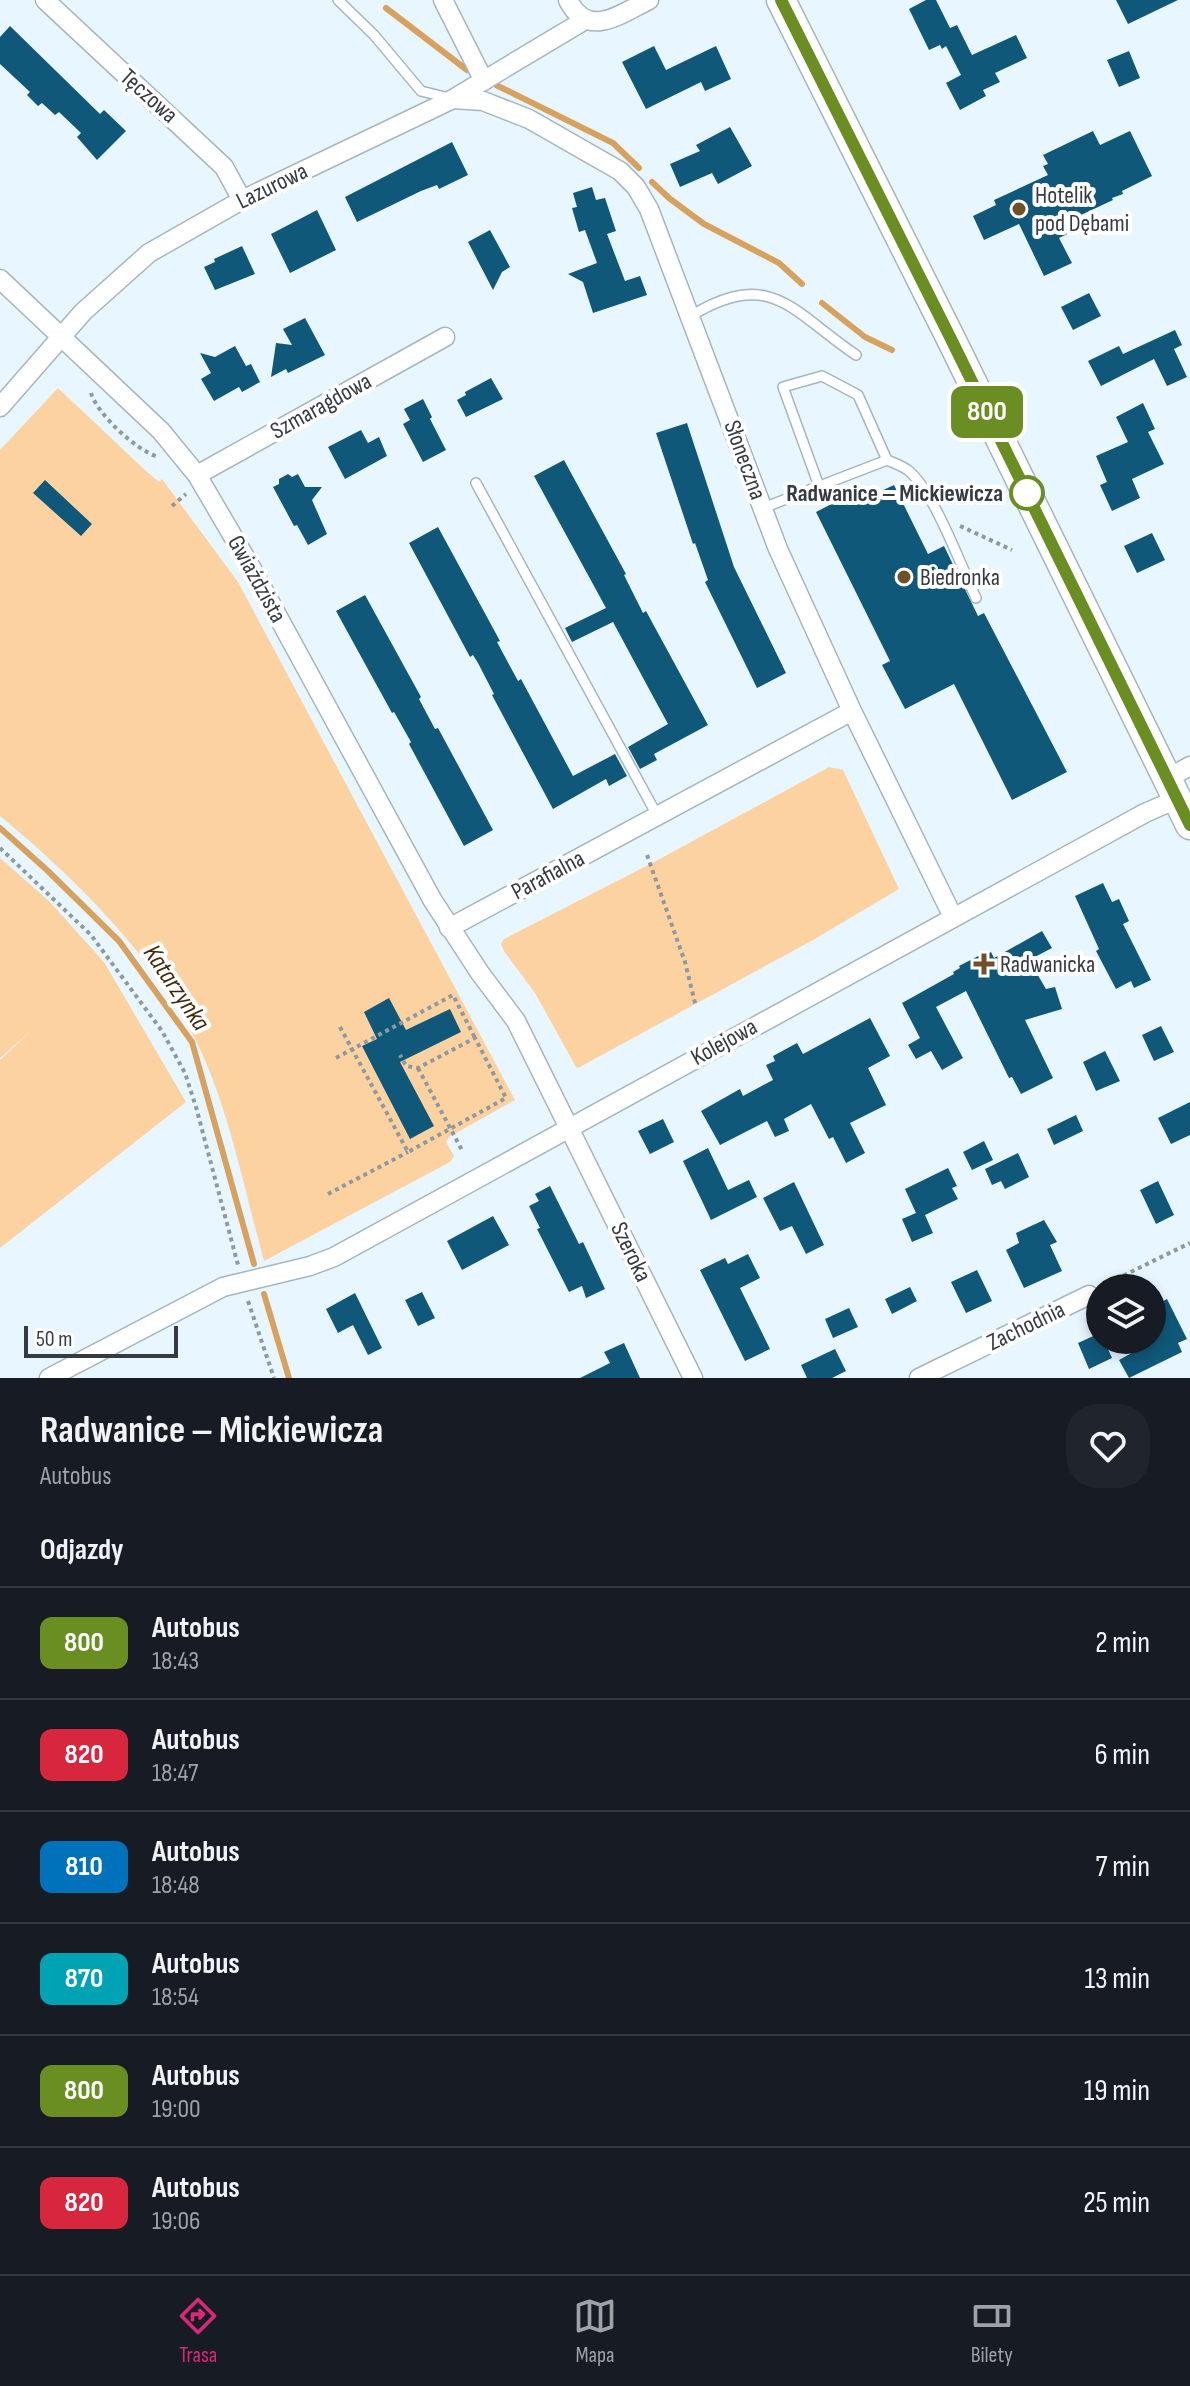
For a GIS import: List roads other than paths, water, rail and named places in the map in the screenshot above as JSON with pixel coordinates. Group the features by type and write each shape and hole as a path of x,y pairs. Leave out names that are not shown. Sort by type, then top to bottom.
{"main road":[{"path":"781,0 1079,597 1178,781 1190,825"}],"street":[{"name":"Tęczowa","path":"45,0 224,167 242,200"},
{"path":"443,0 484,81"},
{"path":"568,0 572,9 585,20 603,23 649,0"},
{"name":"Lazurowa","path":"0,407 83,312 149,253 242,200 453,99 585,20"},
{"name":"Słoneczna","path":"453,99 483,101 529,119 620,171 636,187 649,209 711,367 778,549 852,711 953,917"},
{"name":"Gwiaździsta","path":"0,279 161,431 252,569 449,928"},
{"name":"Szmaragdowa","path":"191,480 445,337"},
{"name":"Parafialna","path":"449,928 852,711"},
{"name":"Kolejowa","path":"49,1378 223,1287 310,1266 334,1257 953,917 1178,781"},
{"path":"449,928 516,1021 554,1101 570,1126"},
{"name":"Szeroka","path":"570,1126 693,1378"},
{"name":"Zachodnia","path":"919,1378 1086,1296"}],"lane":[{"path":"338,0 374,35 421,91 453,99"},
{"path":"689,317 709,304 729,297 766,296 798,310 856,355"},
{"path":"819,486 783,387 822,376 858,395 887,460 908,470 935,511 976,598"},
{"path":"763,508 887,460"},
{"path":"476,483 658,817"}],"waterway":[{"path":"386,8 467,70"},
{"path":"496,85 613,143 639,168"},
{"path":"652,182 704,224 779,263 802,284"},
{"path":"822,303 865,337 892,350"},
{"name":"Katarzynka","path":"0,828 119,941 192,1042 254,1264"},
{"name":"Katarzynka","path":"264,1294 289,1378"}],"place":[{"name":"Hotelik pod Dębami","path":"1019,209"},
{"name":"Radwanice – Mickiewicza","path":"1027,493"},
{"name":"Biedronka","path":"904,577"},
{"name":"Radwanicka","path":"984,964"}]}
